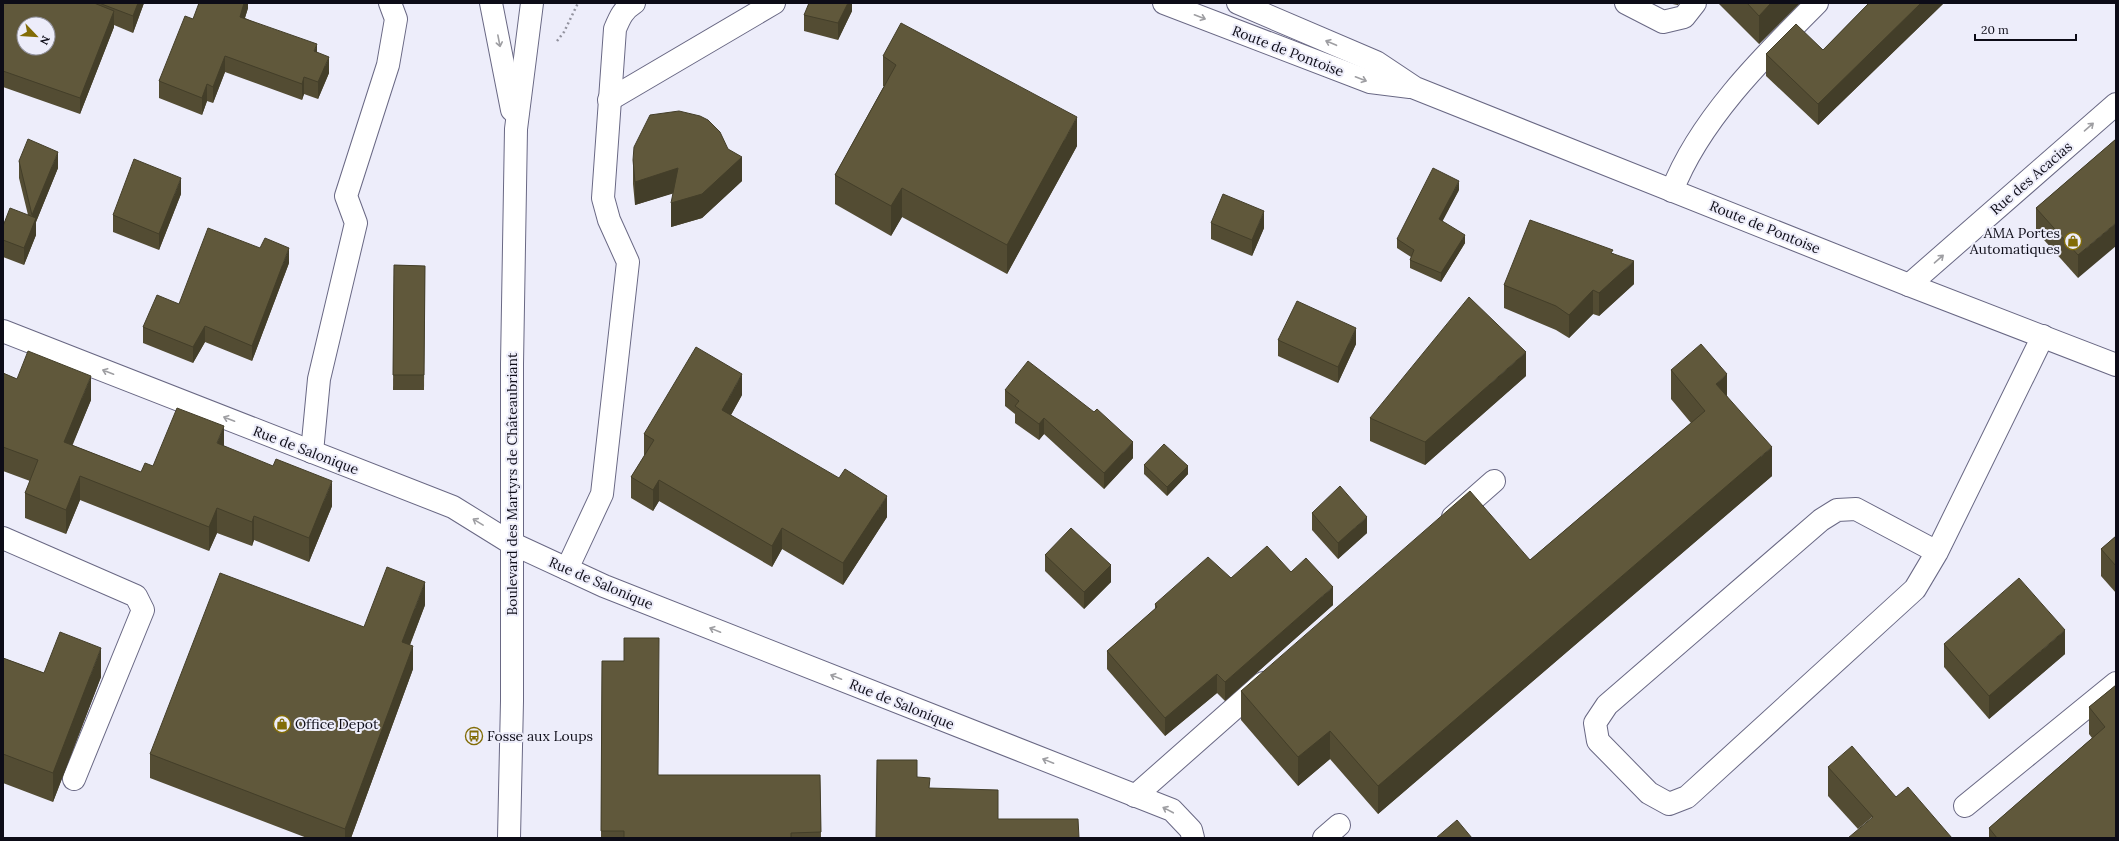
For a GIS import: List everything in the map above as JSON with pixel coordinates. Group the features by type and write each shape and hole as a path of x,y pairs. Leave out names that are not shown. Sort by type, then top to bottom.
{"main road":[{"path":"312,452 319,380 356,222 346,196 388,65 396,19 390,3"},
{"name":"Boulevard des Martyrs de Châteaubriant","path":"491,3 516,129"},
{"name":"Boulevard des Martyrs de Châteaubriant","path":"510,838 516,129 532,3"},
{"path":"567,569 602,494 628,262 609,220 603,198 609,100 615,29 620,16 626,8 634,3"},
{"path":"609,100 774,3"},
{"name":"Route de Pontoise","path":"1164,3 1370,82 1415,88"},
{"path":"1626,3 1663,22 1684,17 1695,3"},
{"path":"1672,191 1681,169 1708,125 1767,54 1816,3"},
{"name":"Route de Pontoise","path":"1241,4 1376,62 1415,88 1909,285 2116,364"},
{"name":"Rue des Acacias","path":"1909,285 2116,104"},
{"name":"Rue de Salonique","path":"3,331 453,507 512,543 611,589 1172,810 1191,830 1193,838"},
{"path":"1937,552 1856,509 1837,510 1822,520 1607,705 1595,723 1598,740 1649,793 1669,804 1686,797 1915,589 1937,552 2042,336"},
{"path":"1440,528 1494,481"},
{"path":"3,538 136,596 143,610 74,779"},
{"path":"1135,796 1279,670"},
{"path":"1965,806 2116,683"}],"building":[{"path":"3,3 94,3 114,11 80,98 3,71"},
{"path":"99,3 138,3 133,16"},
{"path":"199,3 244,3 240,17 317,44 314,51 329,57 318,82 304,77 302,84 225,56 213,87 207,84 202,98 159,81 185,16 193,19"},
{"path":"809,3 848,3 838,23 804,15"},
{"path":"1747,3 1771,3 1759,16"},
{"path":"1869,3 1921,3 1818,104 1766,54 1796,24 1823,50"},
{"path":"901,23 1077,117 1007,245 902,188 891,206 835,175 896,65 883,56"},
{"path":"679,111 700,116 708,120 720,132 728,149 742,157 702,194 671,203 678,168 635,182 633,160 634,147 650,115"},
{"path":"28,139 58,152 32,215 19,161"},
{"path":"2116,139 2116,223 2078,255 2036,208"},
{"path":"134,159 181,178 159,234 113,215"},
{"path":"1433,168 1459,181 1439,219 1465,235 1441,273 1410,260 1414,250 1397,239"},
{"path":"1223,194 1264,211 1252,240 1211,223"},
{"path":"10,208 36,218 24,248 3,240 3,226"},
{"path":"1530,220 1613,250 1611,253 1634,261 1599,293 1593,290 1569,315 1556,306 1504,285"},
{"path":"208,228 260,248 265,238 289,248 252,346 205,326 193,347 143,327 157,295 179,304"},
{"path":"394,265 425,266 424,375 393,375"},
{"path":"1469,297 1526,352 1425,442 1370,418"},
{"path":"1297,301 1356,328 1338,367 1278,340"},
{"path":"1701,344 1727,374 1716,384 1772,447 1378,786 1330,731 1298,757 1241,691 1470,491 1530,560 1705,411 1671,370"},
{"path":"696,347 742,374 722,410 839,478 845,469 887,496 843,563 782,528 772,546 659,480 653,490 631,477 654,440 644,434"},
{"path":"28,351 91,376 64,442 141,472 145,463 153,466 177,408 224,426 217,443 273,466 276,459 332,481 309,538 254,516 252,522 217,508 209,527 80,476 66,510 25,493 38,460 3,447 3,373 17,379"},
{"path":"1028,361 1094,412 1097,409 1133,442 1104,473 1044,418 1039,424 1015,406 1019,401 1005,390"},
{"path":"1164,444 1188,466 1167,487 1144,465"},
{"path":"1340,486 1367,517 1338,543 1312,513"},
{"path":"1071,528 1111,565 1084,592 1045,555"},
{"path":"2116,536 2116,566 2101,549"},
{"path":"1267,546 1291,572 1306,558 1333,587 1225,682 1217,674 1165,718 1107,651 1157,607 1155,604 1208,557 1231,578"},
{"name":"Office Depot","path":"387,567 425,582 402,642 413,646 345,829 150,754 220,573 364,627"},
{"path":"2019,578 2065,630 1989,696 1944,644"},
{"path":"60,632 101,648 53,773 3,754 3,658 44,673"},
{"path":"624,638 659,638 658,775 820,775 821,832 791,833 791,838 624,838 624,831 601,831 602,661 624,661"},
{"path":"2116,685 2116,838 1997,838 1989,828 2105,727 2089,707"},
{"path":"1852,746 1896,797 1908,787 1952,838 1848,838 1873,817 1828,767"},
{"path":"877,760 917,760 917,777 930,778 929,788 998,790 998,819 1078,819 1079,838 876,838"},
{"path":"1457,820 1472,838 1436,838"}],"place":[{"name":"AMA Portes Automatiques","path":"2073,241"},
{"name":"Office Depot","path":"282,724"},
{"name":"Fosse aux Loups","path":"474,736"}]}
